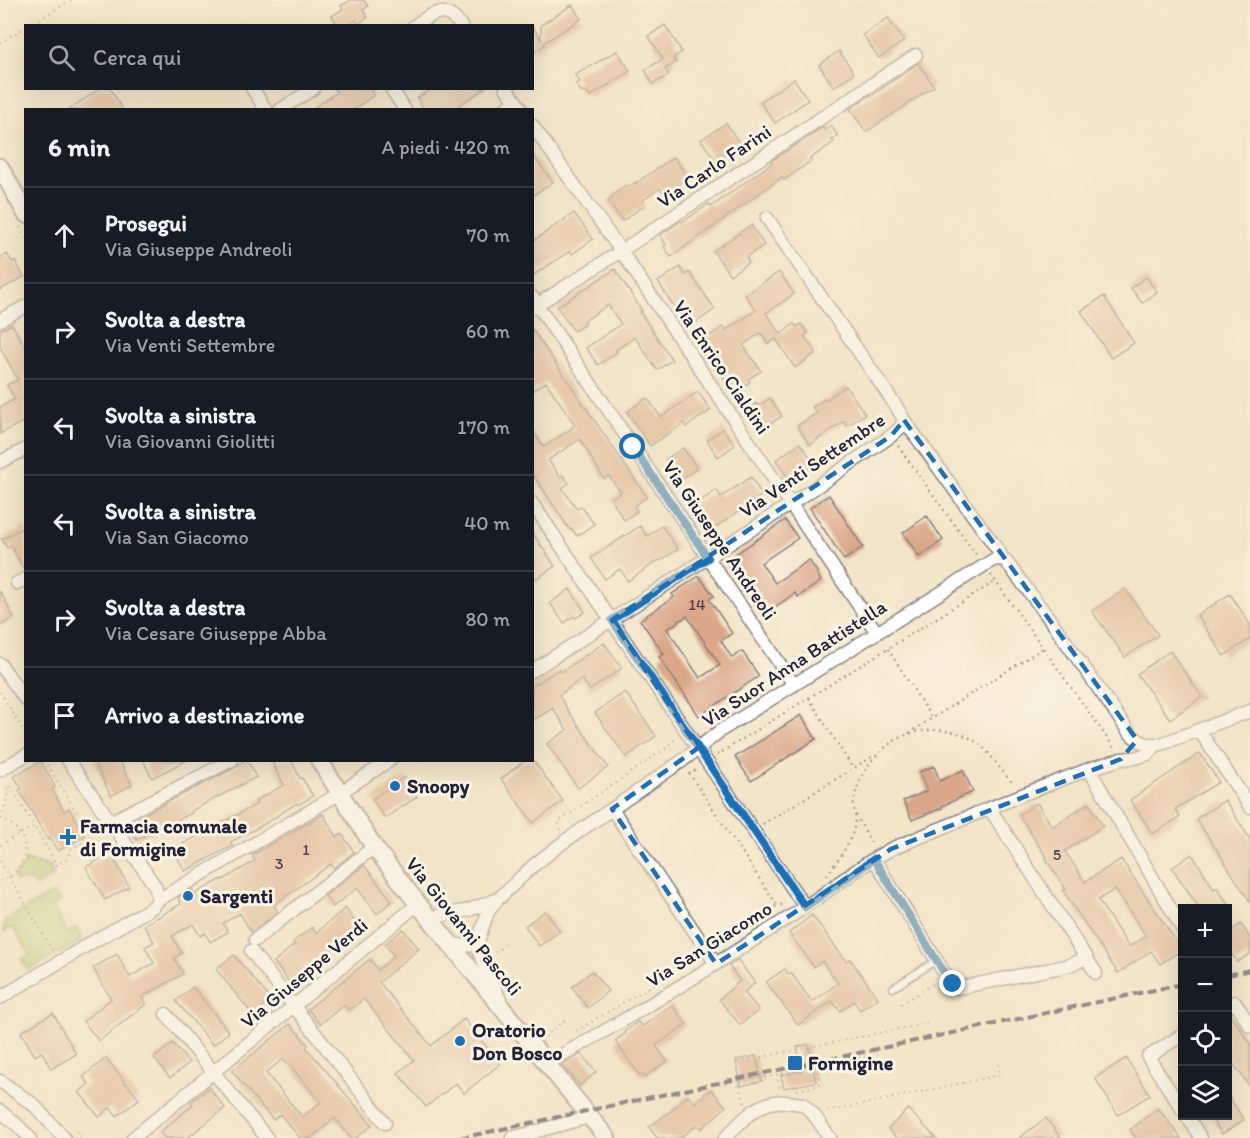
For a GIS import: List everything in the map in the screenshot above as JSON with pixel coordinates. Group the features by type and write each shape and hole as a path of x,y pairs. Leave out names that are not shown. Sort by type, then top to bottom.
{"street":[{"path":"417,24 427,17 448,13 460,24"},
{"name":"Via Carlo Farini","path":"534,303 621,251 915,55"},
{"path":"253,90 265,108"},
{"path":"283,108 311,90"},
{"path":"392,90 404,108"},
{"path":"508,90 519,105"},
{"name":"Via Enrico Cialdini","path":"534,128 621,251 877,633"},
{"path":"0,167 24,210"},
{"name":"Via Venti Settembre","path":"534,669 791,504 901,427 904,420 896,406 767,218"},
{"name":"Via Giuseppe Andreoli","path":"534,303 794,685"},
{"path":"0,320 24,307"},
{"path":"904,420 1137,740 1127,754 1119,756"},
{"path":"0,462 24,450"},
{"path":"534,506 805,907"},
{"name":"Via Suor Anna Battistella","path":"497,900 565,841 682,761 720,730 993,560 1004,560"},
{"path":"0,664 24,697"},
{"name":"Via San Giacomo","path":"1137,740 1161,744 1250,711"},
{"path":"1199,730 1250,807"},
{"name":"Via San Giacomo","path":"547,1063 585,1043 716,964 805,907 873,852 891,849 1119,756 1135,758 1148,754 1156,744"},
{"path":"0,770 24,756"},
{"path":"69,762 155,886 158,900"},
{"path":"110,822 228,762"},
{"name":"Via Giovanni Pascoli","path":"320,762 374,847 606,1138"},
{"path":"0,998 94,940 148,910 158,900 339,793 387,762"},
{"path":"1089,769 1178,921"},
{"path":"612,809 716,964"},
{"path":"990,809 1096,973"},
{"path":"374,847 253,945 294,1006 385,1123"},
{"path":"873,852 936,960 958,988 1073,964 1086,956"},
{"path":"429,918 469,910 497,900"},
{"path":"497,900 484,921 478,943 479,951 503,1009"},
{"name":"Via Giuseppe Verdi","path":"133,1138 418,904"},
{"path":"449,942 464,947 478,943"},
{"path":"1232,1005 1250,1026"},
{"path":"166,1014 267,1138"},
{"path":"1178,1037 1148,1056 1178,1103"},
{"path":"0,1081 34,1105 64,1138"},
{"path":"725,1138 753,1112 775,1102 803,1104 816,1110 830,1138"},
{"path":"0,1111 30,1138"},
{"path":"512,1138 587,1115"},
{"path":"1189,1120 1201,1138"}],"lane":[{"path":"893,988 936,960"}],"path":[{"path":"30,24 71,0"},
{"path":"0,43 24,28"},
{"path":"891,436 1114,745 1119,756"},
{"path":"777,905 689,774 996,581"},
{"path":"1036,638 1042,634"},
{"path":"753,831 1043,648"},
{"path":"888,649 931,718"},
{"path":"0,692 24,731"},
{"path":"809,698 852,768"},
{"path":"906,735 940,730 970,738 982,746 1005,777 1015,784"},
{"path":"565,841 558,822 665,748 678,736"},
{"path":"665,748 673,750 678,756"},
{"path":"836,869 826,875 849,840 856,821 854,802 860,782 878,753"},
{"path":"24,857 57,865 67,859 71,849 92,837 45,762"},
{"path":"0,880 9,877 19,868 24,857 24,844 20,834 11,824 1,819 10,785 57,865"},
{"path":"855,812 873,852"},
{"path":"0,845 34,826"},
{"path":"0,861 55,955"},
{"path":"755,925 761,913 777,905 788,903 797,896"},
{"path":"576,1031 707,952"},
{"path":"901,1004 941,979"},
{"path":"534,1047 566,1019"},
{"path":"738,1062 928,1023"},
{"path":"741,1082 877,1054"},
{"path":"816,1110 841,1109 1000,1075 998,1061"},
{"path":"792,1091 820,1085 817,1066"},
{"path":"777,1074 781,1094"},
{"path":"746,1104 737,1080 761,1075 762,1077"}],"highlighted area":[{"path":"904,420 1137,740 1121,759 891,849 716,964 612,809 698,748 612,620 891,436"}],"green space":[{"path":"26,860 49,866 54,875 36,886 32,882 17,882 14,877"},
{"path":"54,894 60,901 52,906 68,933 77,928 81,941 29,970 21,960 30,955 13,927 4,932 3,928 6,920"}],"building":[{"path":"351,0 364,0 368,6 363,10 368,17 358,24 356,20 350,24 337,24 332,16 343,9 341,6"},
{"path":"572,5 581,19 534,52 534,29 541,39 541,25"},
{"path":"888,18 904,41 879,58 863,35"},
{"path":"665,25 682,52 673,58 676,63 665,69 669,75 653,84 645,70 663,59 648,36"},
{"path":"617,51 630,71 590,97 585,91 582,93 576,84 580,82 575,75"},
{"path":"839,51 854,73 834,87 819,65"},
{"path":"918,63 934,86 866,132 850,109"},
{"path":"794,79 808,100 775,123 760,102"},
{"path":"98,90 111,90 122,108 71,108"},
{"path":"336,90 370,90 374,95 356,108 314,108 337,92"},
{"path":"430,90 482,90 455,108 423,108 417,98"},
{"path":"726,123 740,144 716,161 701,140"},
{"path":"831,125 838,136 832,140 834,142 810,159 811,161 784,180 782,177 671,257 660,235 709,204 711,207 772,163 771,161 823,127 825,130"},
{"path":"534,157 553,182 534,195"},
{"path":"674,157 688,178 664,195 660,188 642,201 645,205 622,221 608,201 613,198 612,196"},
{"path":"574,213 593,239 572,254 570,251 534,275 534,241"},
{"path":"751,225 764,245 746,257 749,262 730,275 713,251"},
{"path":"7,254 12,262 15,261 24,277 0,290 0,258"},
{"path":"680,267 685,275 689,272 715,309 688,328 658,282"},
{"path":"615,269 672,360 657,370 635,337 598,365 586,348 621,324 608,305 584,321 585,324 574,331 557,307"},
{"path":"779,272 794,294 766,313 781,334 794,324 797,327 801,324 808,333 804,336 816,353 795,368 776,339 768,344 761,333 743,345 761,371 748,379 750,382 734,393 698,344 724,326 726,330 756,310 745,295"},
{"path":"1146,277 1157,292 1142,303 1131,288"},
{"path":"1104,296 1134,343 1111,358 1081,311"},
{"path":"12,324 24,345 24,421 0,434 0,407 15,399 7,385 18,380 0,347 0,330"},
{"path":"534,332 647,497 634,506 637,511 624,520 611,499 621,492 609,476 604,479 580,439 548,460 560,477 563,475 569,483 562,488 577,509 581,506 594,524 577,536 572,529 570,530 534,476 534,433 544,447 575,425 546,382 534,390"},
{"path":"846,386 865,414 847,426 844,421 810,445 797,426 817,413 812,407"},
{"path":"698,392 711,410 686,427 684,423 650,446 627,412 647,398 661,417"},
{"path":"770,398 782,416 762,429 748,408 756,403 758,406"},
{"path":"723,429 735,445 718,457 707,440"},
{"path":"800,443 815,464 790,481 776,460"},
{"path":"683,448 697,468 679,481 665,460"},
{"path":"751,477 762,495 710,531 693,506 717,490 721,497"},
{"path":"829,495 863,547 844,560 810,508"},
{"path":"927,516 943,540 919,557 903,533"},
{"path":"785,520 798,538 761,563 775,583 809,560 821,581 798,597 795,593 762,616 726,561"},
{"path":"640,526 647,536 662,526 678,549 628,581 620,569 605,579 591,558"},
{"path":"24,527 24,569 11,546 7,548 2,539"},
{"path":"534,535 555,566 536,579 534,576"},
{"path":"699,576 714,596 709,599 732,633 721,641 732,658 742,651 759,676 699,716 659,657 664,654 640,620 674,597 672,594","holes":["687,616 720,665 700,678 667,629"]},
{"path":"570,589 585,612 564,623 550,603"},
{"path":"1125,589 1158,635 1125,657 1092,611"},
{"path":"0,591 14,618 0,626"},
{"path":"1230,594 1250,624 1250,639 1224,656 1197,615"},
{"path":"604,643 622,668 590,690 582,679 559,695 608,767 578,788 547,744 567,730 553,708 534,720 534,686 559,669 561,672"},
{"path":"1170,651 1202,697 1170,719 1137,674"},
{"path":"625,692 656,736 626,757 595,713"},
{"path":"801,715 816,739 751,781 735,757"},
{"path":"1200,753 1219,782 1175,809 1180,817 1153,834 1130,800"},
{"path":"42,762 55,787 52,789 64,811 69,808 85,836 58,851 50,838 48,840 19,790 22,789 14,776"},
{"path":"94,762 120,762 132,785 111,796"},
{"path":"144,762 183,762 152,778"},
{"path":"242,762 248,762 256,777 191,811 192,813 136,840 127,823"},
{"path":"272,762 292,762 313,796 230,842 232,846 185,871 173,849 257,804 255,801 284,785"},
{"path":"523,762 534,762 563,801 533,823 501,779"},
{"path":"934,766 940,781 963,770 973,792 912,820 903,801 927,791 919,772"},
{"path":"404,777 417,797 385,818 372,799"},
{"path":"1225,800 1250,839 1250,902 1196,819"},
{"path":"1037,803 1052,827 1089,803 1103,826 1065,851 1085,882 1121,859 1178,944 1178,953 1160,964 1151,951 1118,973 1063,891 1066,889 1019,815","holes":["1115,889 1146,936 1129,947 1098,900"]},
{"path":"323,814 337,837 342,834 354,852 334,868 331,864 274,905 278,912 251,932 240,913 223,923 228,932 210,942 205,933 200,936 193,924 172,936 182,953 174,958 183,974 142,997 146,1004 99,1041 83,1021 111,999 93,968 117,954 130,977 154,963 145,947 154,942 144,925 181,904 178,898 192,889 195,894 223,880 255,861 252,855"},
{"path":"111,853 129,887 105,900 86,867"},
{"path":"1192,854 1214,889 1217,887 1228,904 1197,904 1172,868"},
{"path":"364,865 392,901 377,914 357,888 333,907 325,896"},
{"path":"345,908 358,926 313,966 311,963 289,982 274,962 295,944 293,942 312,927 316,933"},
{"path":"545,911 560,931 539,946 525,926"},
{"path":"812,915 846,961 850,959 878,998 860,1010 854,1001 840,1011 832,1001 798,1025 766,982 785,969 789,975 791,973 812,1002 838,983 822,961 814,967 789,933"},
{"path":"1241,924 1250,938 1250,954 1237,962 1232,954 1232,930"},
{"path":"403,929 419,949 379,982 431,1046 464,1019 500,1064 464,1093 456,1083 426,1107 398,1073 414,1060 364,999 349,1011 344,1005 320,1024 308,1009 370,959 378,970 394,956 385,944"},
{"path":"234,955 271,1000 253,1015 216,969"},
{"path":"738,960 755,983 744,992 759,1010 740,1025 719,999 740,981 729,966"},
{"path":"592,971 608,991 588,1008 572,987"},
{"path":"193,987 229,1032 213,1045 176,1001"},
{"path":"672,1005 686,1024 656,1046 667,1061 645,1077 643,1074 640,1076 615,1041 638,1022 643,1026"},
{"path":"53,1013 76,1054 51,1069 42,1052 35,1056 21,1032"},
{"path":"1232,1017 1250,1043 1250,1087 1232,1062"},
{"path":"290,1024 308,1045 306,1047 372,1125 356,1138 351,1138 335,1118 311,1138 300,1138 280,1114 273,1120 232,1071","holes":["283,1059 321,1102 302,1117 266,1073"]},
{"path":"173,1043 189,1063 170,1078 154,1058"},
{"path":"808,1044 816,1082 784,1088 781,1075 802,1071 797,1047"},
{"path":"581,1054 596,1072 580,1086 562,1064"},
{"path":"756,1056 762,1081 741,1086 736,1060"},
{"path":"106,1058 139,1099 117,1116 110,1108 99,1117 79,1092 89,1084 83,1077"},
{"path":"1126,1058 1150,1095 1118,1115 1095,1078"},
{"path":"209,1088 225,1108 187,1138 165,1138 160,1132 193,1105 191,1102"},
{"path":"711,1089 726,1107 701,1129 697,1125 680,1138 657,1138 649,1127 688,1095 695,1103"},
{"path":"1232,1102 1244,1120 1222,1134 1213,1120 1232,1120"},
{"path":"1158,1108 1181,1138 1136,1138 1130,1130"},
{"path":"908,1109 936,1138 897,1138 888,1129"},
{"path":"1046,1118 1061,1138 1019,1138"}],"railway":[{"path":"1232,974 1250,970"},
{"path":"460,1138 1178,985"}],"place":[{"name":"Snoopy","path":"395,786"},
{"name":"Farmacia comunale di Formigine","path":"68,837"},
{"name":"Sargenti","path":"188,896"},
{"name":"Oratorio Don Bosco","path":"460,1041"},
{"name":"Formigine","path":"795,1063"}],"route":[{"path":"633,447 708,558 612,620 805,907 874,859 953,984"}]}
